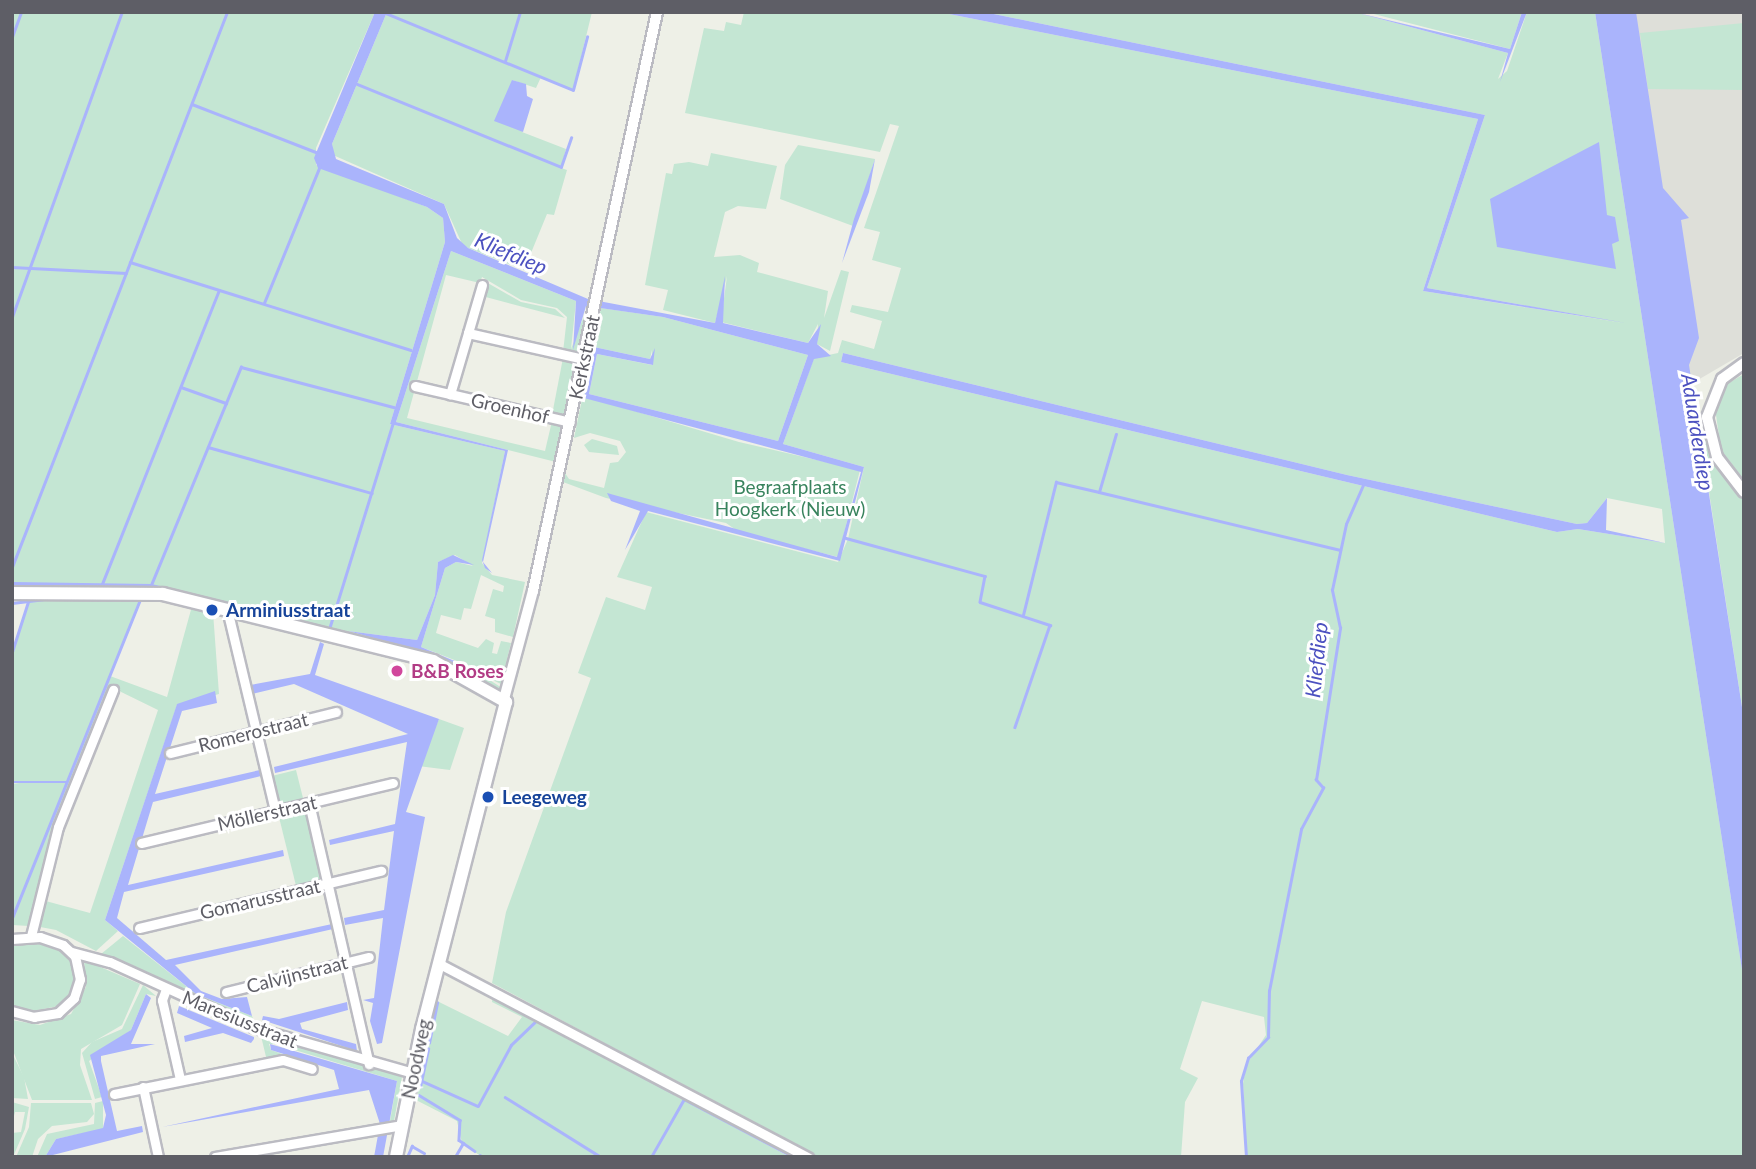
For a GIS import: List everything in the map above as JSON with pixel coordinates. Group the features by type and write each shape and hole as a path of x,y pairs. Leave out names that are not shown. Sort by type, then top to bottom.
{"main road":[{"path":"12,593 143,591 227,609 433,661 504,699 438,962"},
{"name":"Noodweg","path":"396,1157 398,1126 438,962"}],"street":[{"name":"Kerkstraat","path":"504,699 570,422 657,12"},
{"name":"Groenhof","path":"450,394 482,285"},
{"path":"468,333 583,359"},
{"path":"1744,363 1722,379 1707,418 1717,457 1744,492"},
{"name":"Groenhof","path":"415,386 570,422"},
{"path":"227,609 275,811"},
{"path":"31,936 58,827 113,690"},
{"name":"Romerostraat","path":"170,753 336,712"},
{"name":"Möllerstraat","path":"141,843 393,783"},
{"path":"309,803 369,1064"},
{"name":"Gomarusstraat","path":"139,928 380,871"},
{"name":"Maresiusstraat","path":"12,939 31,936 52,939 72,952 166,989 258,1030 369,1064 413,1073"},
{"path":"12,1011 39,1017 67,1007 80,979 72,952"},
{"name":"Calvijnstraat","path":"226,992 369,957"},
{"path":"438,962 808,1157"},
{"path":"166,989 162,1000 180,1079"},
{"path":"114,1094 283,1060 312,1069"},
{"path":"143,1087 158,1157"},
{"path":"215,1157 398,1126"}],"shaded area":[{"path":"1605,12 1744,12 1744,353 1691,384"}],"green space":[{"path":"12,12 375,12 316,148 316,165 427,207 443,218 445,242 390,424 505,451 482,563 492,575 525,582 513,637 495,632 495,619 485,616 493,589 503,592 504,586 481,575 471,609 464,608 461,620 441,615 436,633 478,648 486,639 494,643 492,653 497,654 501,641 511,643 501,684 482,675 502,688 516,645 507,690 500,693 451,665 152,585 12,585","holes":["455,555 473,566 456,562 445,568 421,647 457,661 471,671 439,656 348,631 417,640 435,595 438,562"]},
{"path":"387,12 592,12 573,90 541,77 536,88 512,80 522,132 566,149 561,168 567,170 554,215 547,214 524,270 463,246 444,204 333,155 332,144"},
{"path":"744,12 939,12 1478,119 1423,291 1624,323 1427,288 1485,115 984,12 1354,12 1508,53 1498,79 1507,71 1527,12 1595,12 1744,983 1744,1157 1247,1157 1243,1084 1246,1065 1266,1035 1264,1017 1202,1001 1180,1069 1198,1078 1185,1102 1181,1157 818,1157 492,983 506,912 591,678 578,673 606,597 645,610 652,587 617,577 646,512 838,562 848,539 864,467 783,444 814,358 838,353 842,340 874,349 882,321 850,312 852,305 888,312 901,268 872,260 880,232 864,228 899,126 890,124 880,152 685,113 704,28 724,31 726,22 741,25","holes":["843,353 1347,475 1577,524 1587,523 1607,498 1662,509 1665,543 1578,529 1557,532 841,362"]},
{"path":"1366,12 1522,12 1510,49"},
{"path":"1744,23 1744,90 1648,89 1640,33"},
{"path":"798,145 875,159 853,226 780,199 785,165"},
{"path":"711,153 777,166 766,209 738,206 725,212 714,257 740,255 759,263 757,272 828,291 824,318 841,270 849,272 830,351 817,344 818,324 808,343 721,322 727,276 715,323 663,310 668,290 645,285 666,173 672,174 674,164 689,162 708,166"},
{"path":"451,251 576,301 571,349 588,306 578,354 563,352 567,317 557,308 521,300 482,277 480,283 446,275 407,418 545,451 552,421 564,424 556,462 396,422"},
{"path":"486,282 521,302 555,309 565,318 482,296"},
{"name":"Begraafplaats Hoogkerk (Nieuw)","path":"601,308 663,317 808,355 778,441 589,394 597,354 652,365 652,350 650,359 594,347 584,396 739,442 860,470 838,557 739,532 726,523 606,498 563,482 565,473 569,479 604,488 610,463 618,462 626,452 620,441 590,433 574,438"},
{"path":"563,358 578,364 563,418 552,415"},
{"path":"1744,374 1744,480 1721,450 1715,408 1727,384"},
{"path":"1704,431 1718,469 1744,500 1744,720 1700,433"},
{"path":"592,439 617,446 619,455 589,452 584,445"},
{"path":"141,597 110,676 167,697 192,606 213,612 219,694 177,705 105,920 118,931 96,951 56,930 35,926 42,900 90,913 158,710 113,688 56,824 29,926 12,925 12,784 27,782 12,781 12,658 29,600"},
{"path":"439,719 464,728 450,770 418,766"},
{"path":"296,770 303,799 278,805 271,776"},
{"path":"305,810 322,880 296,886 279,817"},
{"path":"123,936 196,994 252,1016 255,1024 101,954"},
{"path":"39,942 65,953 73,966 73,989 59,1006 28,1012 12,1005 12,945"},
{"path":"84,960 140,984 122,1025 81,1049 80,1065 92,1100 32,1100 12,1048 12,1020 40,1025 71,1014 86,987"},
{"path":"143,985 156,996 146,994 131,1030 89,1061 102,1097 95,1099 82,1053 92,1042 122,1029"},
{"path":"493,993 534,1020 790,1157 482,1157 462,1143 457,1121 416,1100 437,1001 508,1036 522,1017 492,1002"},
{"path":"261,1036 402,1077 394,1121 390,1121 397,1081 275,1044 269,1044 271,1050 285,1055 267,1061"},
{"path":"12,1053 24,1077 28,1099 12,1098"},
{"path":"103,1101 103,1129 56,1139 45,1157 37,1157 47,1134 94,1124 95,1103"},
{"path":"12,1102 29,1107 25,1129 13,1157 12,1133 21,1132 25,1112 15,1112 12,1124"},
{"path":"31,1103 91,1103 94,1114 87,1122 52,1126 38,1139 32,1157 16,1157 29,1127"}],"water":[{"path":"375,12 387,12 332,144 336,159 444,204 457,238 468,248 588,299 715,323 725,276 723,323 808,343 821,324 817,344 831,356 814,359 783,444 864,467 840,561 648,511 625,550 640,511 611,501 607,493 837,557 861,472 584,398 594,347 650,359 655,348 653,365 597,354 589,394 778,441 808,355 663,317 586,306 573,350 576,301 451,251 396,422 508,450 483,562 492,573 485,568 482,560 505,451 390,424 445,242 443,218 427,207 318,168 314,158"},
{"path":"939,12 984,12 1485,115 1427,288 1626,323 1423,291 1478,119"},
{"path":"1354,12 1510,49 1522,12 1527,12 1500,82 1508,53"},
{"name":"Aduarderdiep","path":"1595,12 1636,12 1663,188 1689,218 1681,220 1699,338 1689,365 1744,720 1744,983"},
{"path":"512,80 526,84 527,96 533,99 523,132 494,121"},
{"path":"1599,142 1607,215 1615,217 1619,241 1612,244 1616,269 1497,247 1490,199"},
{"path":"875,159 869,192 842,263 854,219"},
{"path":"843,353 1347,475 1577,524 1587,523 1607,498 1606,530 1665,543 1578,529 1557,532 841,362"},
{"path":"453,555 474,565 456,562 445,568 421,647 471,671 439,656 348,631 417,640 435,595 438,562"},
{"path":"320,642 324,644 315,675 439,719 406,812 425,817 382,1043 377,1044 370,1021 373,1003 363,1000 374,998 383,918 345,925 344,918 384,910 394,831 330,845 329,840 395,824 407,742 275,773 274,767 408,734 294,684 252,694 250,685 310,674"},
{"path":"215,691 217,703 182,711 155,794 260,770 261,776 153,802 128,885 283,850 284,856 124,892 117,918 166,960 332,924 333,929 175,965 201,991 222,999 247,997 252,1016 196,994 105,920 177,704"},
{"path":"146,994 151,998 131,1044 155,1044 101,1056 117,1131 142,1126 143,1132 45,1157 56,1139 103,1128 106,1115 90,1055 131,1030"},
{"path":"347,1002 348,1010 300,1023 302,1029 356,1044 357,1051 262,1020 263,1016 279,1019"},
{"path":"179,1006 254,1039 251,1043 223,1033 185,1042 184,1036 212,1028 177,1013"},
{"path":"270,1044 397,1081 383,1157 374,1157 380,1124 369,1090 162,1127 339,1089 334,1070 271,1050"}],"waterway":[{"path":"12,37 21,12"},
{"path":"12,317 122,12"},
{"path":"12,567 227,12"},
{"path":"383,12 573,90 587,37"},
{"path":"505,61 520,12"},
{"path":"357,84 561,167 571,138"},
{"path":"192,104 316,152"},
{"path":"264,303 320,166"},
{"path":"130,262 410,350"},
{"path":"12,267 126,273"},
{"path":"102,584 219,290"},
{"path":"151,585 241,367 394,407"},
{"path":"181,387 226,403"},
{"path":"330,626 393,422"},
{"path":"1023,615 1056,482 1099,492 1116,434"},
{"path":"208,447 372,493"},
{"name":"Kliefdiep","path":"1246,1157 1241,1081 1248,1058 1268,1037 1269,991 1301,829 1323,788 1316,780 1340,628 1332,590 1346,524 1363,485"},
{"path":"1099,492 1340,550"},
{"path":"846,538 985,576 980,602 1050,625 1015,727"},
{"path":"12,583 151,585 236,605"},
{"path":"12,603 43,599"},
{"path":"12,918 140,599"},
{"path":"12,652 28,602"},
{"path":"12,782 67,782"},
{"path":"429,1043 437,1003"},
{"path":"422,1081 478,1106 511,1045 537,1020 674,1093"},
{"path":"420,1087 428,1049"},
{"path":"419,1095 460,1120 459,1140 475,1151"},
{"path":"505,1097 601,1157"},
{"path":"651,1157 684,1099 794,1157"},
{"path":"455,1157 463,1143"},
{"path":"407,1157 412,1146 424,1153"}],"place":[{"name":"Arminiusstraat","path":"212,610"},
{"name":"B&B Roses","path":"397,671"},
{"name":"Leegeweg","path":"488,797"}]}
